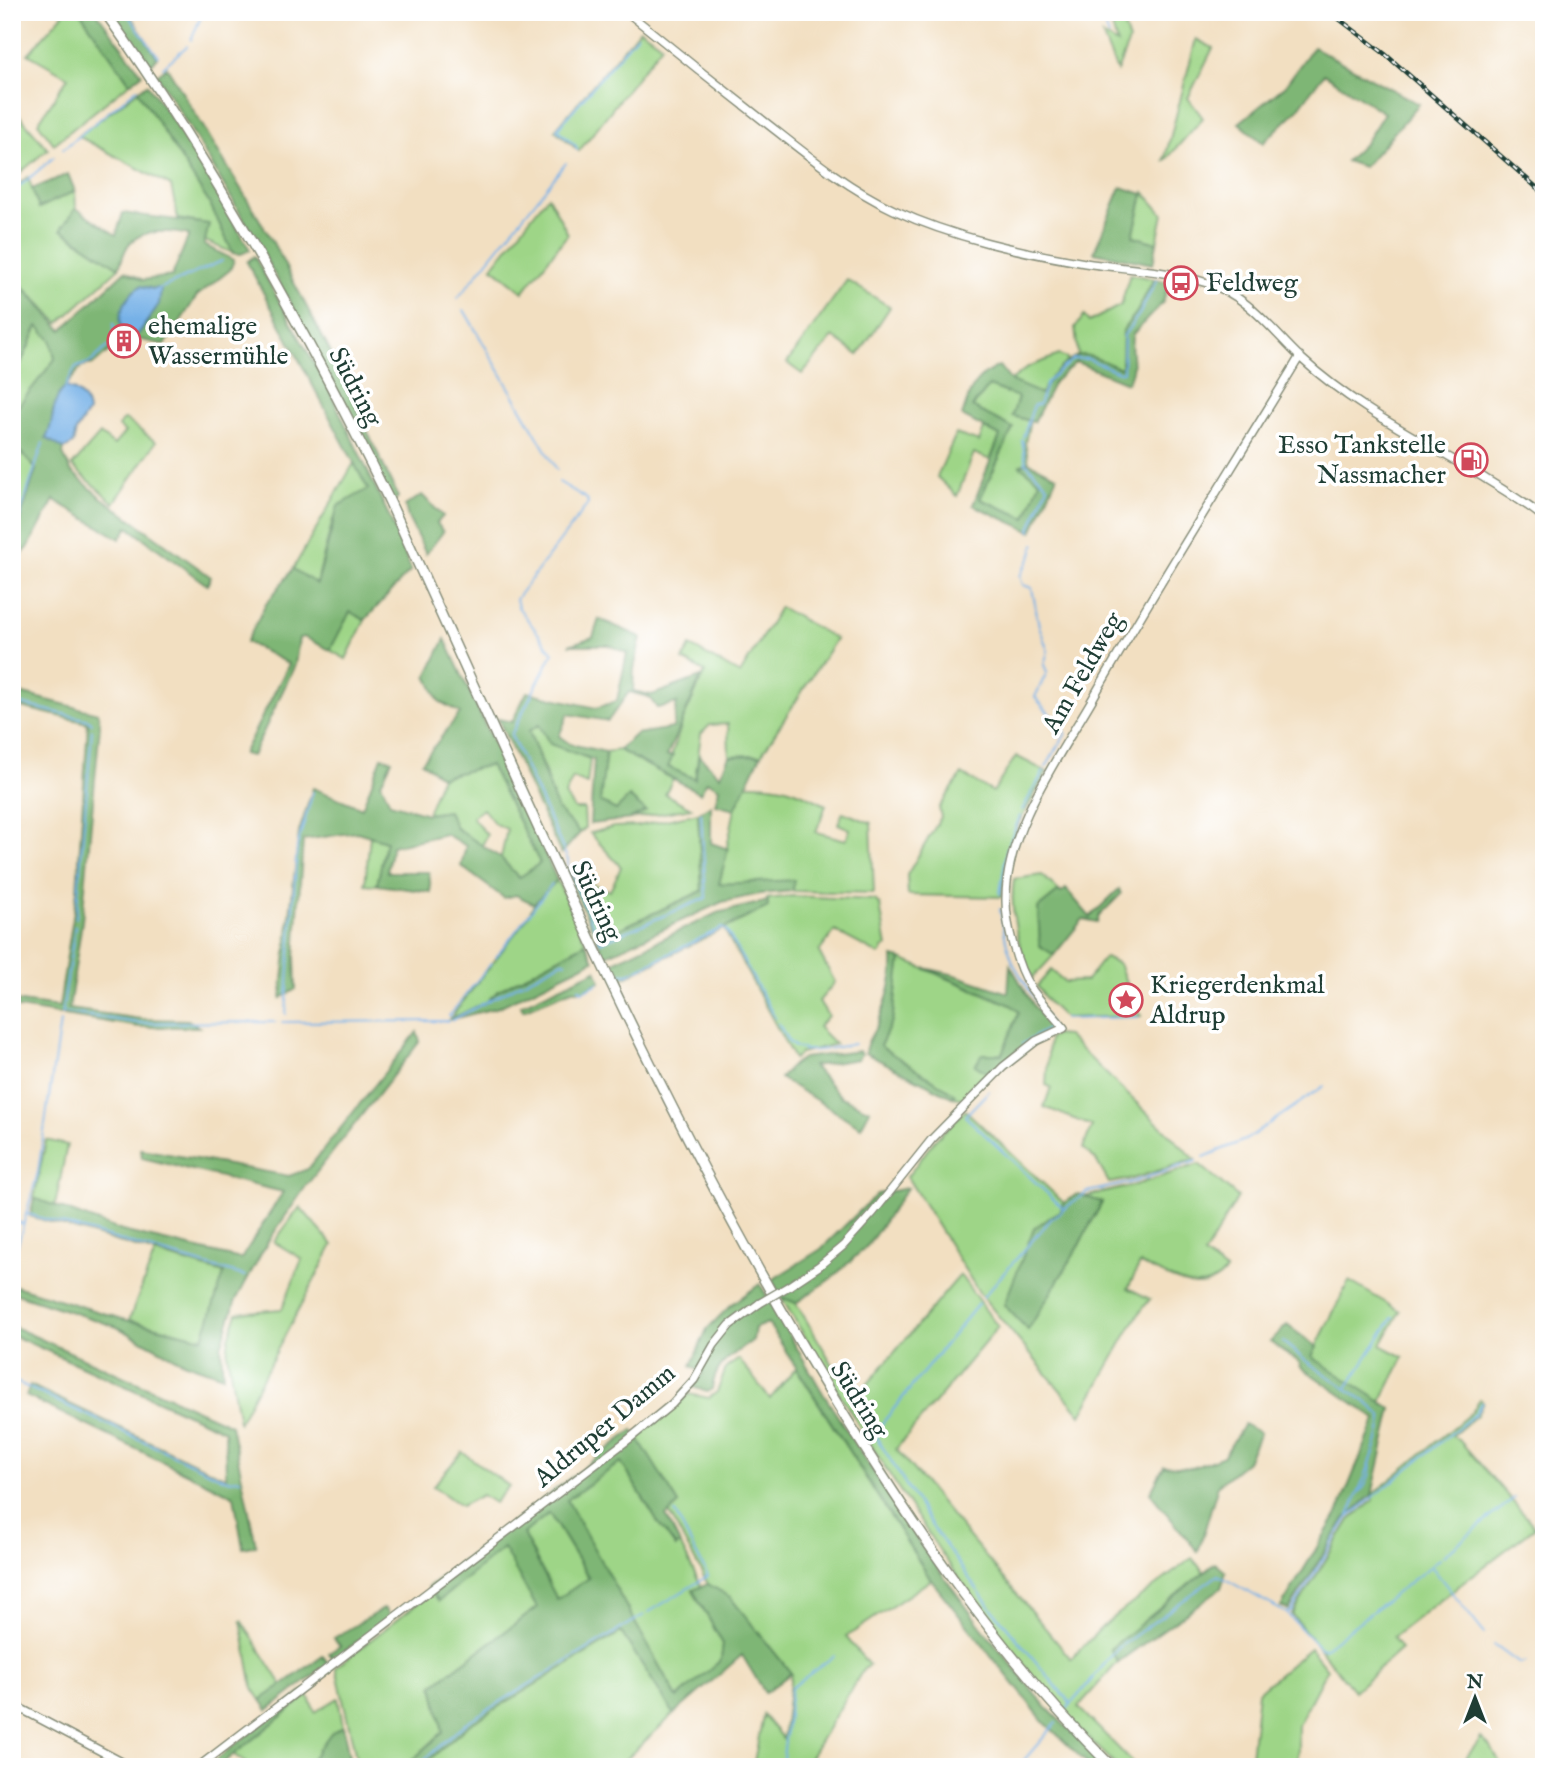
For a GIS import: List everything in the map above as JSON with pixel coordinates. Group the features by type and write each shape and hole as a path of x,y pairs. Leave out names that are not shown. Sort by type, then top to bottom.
{"main road":[{"name":"Südring","path":"105,12 154,83 252,241 345,412 387,496 633,1030 714,1188 802,1346 882,1476 965,1598 1032,1682 1112,1767"}],"street":[{"path":"627,12 792,144 833,174 891,209 923,223 1014,249 1087,263 1154,271 1208,283 1235,296 1254,310 1332,385 1491,482 1544,518"},
{"name":"Am Feldweg","path":"1064,1028 1029,985 1009,927 1006,901 1009,866 1023,825 1051,770 1126,639 1300,356"},
{"name":"Aldruper Damm","path":"198,1767 672,1404 694,1380 714,1345 730,1325 819,1266 843,1246 932,1139 1003,1067 1036,1041 1064,1028"},
{"path":"12,1704 131,1767"}],"green space":[{"path":"65,12 80,12 130,83 54,144 38,123 68,77 28,54"},
{"path":"80,12 96,12 142,74 130,83"},
{"path":"111,12 128,12 157,57 150,66"},
{"path":"1108,12 1119,12 1129,41 1117,71 1102,35 1117,44"},
{"path":"640,29 662,45 579,151 555,130"},
{"path":"1196,39 1213,48 1188,98 1203,118 1164,162"},
{"path":"1313,47 1419,104 1364,167 1346,161 1365,143 1384,113 1324,74 1297,110 1263,143 1239,123 1285,86"},
{"path":"167,67 270,237 333,357 398,497 392,503 281,286 221,179 157,75"},
{"path":"147,84 188,142 250,250 241,254 233,253 211,206 138,91"},
{"path":"138,91 211,206 233,253 205,241 208,224 178,219 171,186 78,136"},
{"path":"12,107 48,149 12,180"},
{"path":"68,174 75,191 39,208 32,189"},
{"path":"28,177 39,208 75,191 76,208 61,230 119,268 59,323 12,275 12,189"},
{"path":"1121,187 1143,194 1133,236 1157,243 1153,264 1094,252"},
{"path":"1144,192 1163,214 1157,243 1133,236"},
{"path":"548,196 568,234 523,292 492,267"},
{"path":"76,208 116,235 123,213 209,224 204,245 234,260 230,270 197,296 165,345 118,335 110,350 94,364 82,366 60,393 53,411 51,430 46,438 64,449 63,454 71,471 98,495 211,577 207,585 128,527 120,539 54,500 28,548 12,565 12,546 36,469 12,443 12,414 55,359 51,340 38,326 12,382 12,363 17,352 12,347 12,275 62,330 125,271 143,280 172,276 189,235 166,232 150,233 136,238 128,245 119,268 61,229","holes":["145,287 160,290 156,308 149,320 136,335 129,335 127,302"]},
{"path":"254,256 330,392 389,516 411,570 365,620 350,612 330,650 304,637 299,638 295,665 252,756 243,754 289,664 246,642 266,604 293,569 317,584 338,506 368,489 247,262"},
{"path":"1130,274 1154,279 1137,312 1125,327 1122,366 1120,368 1078,356 1075,327 1084,316 1089,322 1121,305"},
{"path":"1154,279 1169,282 1163,302 1133,334 1133,363 1127,383 1076,362 1054,382 1034,422 1012,416 1018,397 989,386 972,407 1013,428 980,499 1026,518 1040,481 1020,466 1028,462 1057,476 1032,532 973,505 1000,436 962,416 978,380 999,366 1011,381 1041,394 1058,370 1076,356 1091,356 1120,368 1123,330 1137,312"},
{"path":"847,280 890,307 858,355 833,337 802,374 787,363"},
{"path":"39,325 51,340 55,359 12,414 12,382"},
{"path":"1059,355 1067,358 1068,363 1051,377 1041,394 1010,381 1028,367"},
{"path":"989,386 1019,397 1013,416 1030,421 1025,443 1029,463 1021,465 1040,481 1026,518 980,499 1013,428 972,408"},
{"path":"125,419 156,442 114,503 72,466 100,434 114,445 125,432 118,426"},
{"path":"984,428 1000,436 990,460 974,453 957,496 937,477 956,434 979,442"},
{"path":"12,443 36,469 12,546"},
{"path":"354,463 368,489 333,519 316,585 293,569"},
{"path":"422,495 443,516 437,523 443,532 426,554 405,506"},
{"path":"780,607 836,639 761,755 729,756 728,724 710,725 701,734 695,779 668,767 683,720 705,672 683,660 690,646 740,674"},
{"path":"350,611 365,620 346,659 330,650"},
{"path":"599,619 641,637 634,669 633,691 652,695 701,677 667,756 673,756 668,767 695,779 699,755 720,776 729,756 761,755 735,809 715,804 719,788 707,781 700,793 619,750 636,734 673,728 677,703 657,708 649,697 629,692 608,721 568,714 559,736 570,744 606,752 600,802 616,810 629,797 646,811 631,819 590,824 594,760 550,744 539,725 529,731 557,809 580,833 561,854 498,719 512,722 527,692 596,708 617,701 627,653 609,645 569,645 593,637"},
{"path":"445,639 557,880 534,904 516,895 504,898 461,866 466,846 445,834 392,846 387,872 429,872 431,892 377,885 386,841 357,832 303,840 295,957 296,989 281,998 299,832 313,788 362,808 382,757 392,760 381,783 390,803 427,814 448,811 456,828 501,858 519,878 540,863 490,765 441,777 422,762 460,713 439,701 427,676"},
{"path":"12,691 98,713 100,725 82,921 69,1009 141,1019 188,1020 199,1027 140,1027 12,1007 12,1001 59,1007 77,891 88,723 12,705"},
{"path":"539,725 550,744 590,759 587,784 573,778 565,795 574,809 584,809 585,828 580,833 557,809 529,731"},
{"path":"619,750 673,779 665,794 691,808 631,819 645,811 630,797 616,810 599,802 606,752"},
{"path":"1016,756 1047,772 1019,823 1007,864 1002,897 908,895 907,875 941,817 939,808 962,774 993,792"},
{"path":"490,765 540,863 519,878 501,858 507,829 495,824 483,809 472,817 487,835 482,846 456,828 448,811 427,814 441,777"},
{"path":"747,784 788,788 826,805 816,832 846,840 850,829 838,824 843,812 871,823 874,893 793,891 793,881 719,884 735,809"},
{"path":"711,805 711,843 728,849 719,884 794,880 793,891 722,902 605,956 597,939 702,891 698,813"},
{"path":"698,813 702,891 597,939 568,876 610,891 621,867 590,833"},
{"path":"370,836 386,841 377,885 365,884"},
{"path":"1042,875 1059,891 1038,908 1040,945 1054,955 1033,978 1016,930 1014,879"},
{"path":"557,880 586,943 499,990 486,1002 449,1020 527,918 534,904"},
{"path":"1066,889 1090,917 1119,889 1121,894 1099,916 1097,922 1083,919 1054,955 1040,946 1038,908 1059,891 1061,893"},
{"path":"793,896 875,900 880,905 887,947 884,947 880,955 835,931 819,952 835,982 819,1001 828,1016 818,1027 835,1044 801,1053 794,1059 724,929 768,907 767,899"},
{"path":"768,901 768,907 617,981 609,964 717,913"},
{"path":"586,943 594,960 499,1007 449,1020 486,1002 499,990"},
{"path":"893,957 901,959 892,1021 880,1046 955,1094 952,1097 865,1053 889,990"},
{"path":"1105,957 1119,964 1129,990 1121,996 1124,1005 1136,1004 1141,1016 1064,1018 1037,986 1051,970 1065,982 1086,981"},
{"path":"901,959 1011,1005 1020,1012 1002,1054 976,1064 989,1074 965,1099 952,1097 954,1095 880,1046 892,1021"},
{"path":"1010,965 1052,1030 1019,1049 989,1074 975,1065 983,1054 1002,1054 1019,1012 1011,1005 925,968 1008,993"},
{"path":"596,970 601,981 584,990 572,990 523,1010 521,1005"},
{"path":"417,1032 420,1041 306,1186 267,1243 235,1302 221,1347 223,1376 183,1362 117,1327 14,1293 16,1286 122,1319 203,1338 224,1273 30,1216 34,1198 122,1231 241,1259 283,1192 142,1158 141,1149 289,1176 308,1169"},
{"path":"1056,1035 1067,1036 1195,1159 1132,1179 1109,1183 1096,1160 1083,1148 1092,1126 1044,1107 1051,1087 1046,1085 1049,1039"},
{"path":"859,1051 861,1054 858,1059 813,1066 841,1097 870,1110 861,1127 780,1078 803,1058"},
{"path":"965,1110 1064,1203 1061,1210 1034,1228 1028,1330 1102,1203 1084,1197 1132,1186 1199,1164 1238,1197 1204,1255 1226,1271 1216,1280 1206,1284 1184,1283 1140,1264 1128,1288 1150,1299 1136,1318 1081,1415 980,1294 907,1177 934,1141"},
{"path":"46,1140 67,1145 55,1206 34,1198"},
{"path":"907,1188 868,1245 833,1277 796,1303 781,1297 772,1280 821,1249 877,1194"},
{"path":"1077,1194 1102,1202 1028,1330 1004,1305 1034,1228 1061,1210 1064,1203"},
{"path":"300,1207 333,1245 239,1422 227,1353 229,1338 237,1313 282,1309 302,1259 274,1242"},
{"path":"155,1253 225,1273 203,1338 129,1320"},
{"path":"960,1275 998,1327 896,1449 1071,1659 1105,1624 1192,1558 1204,1572 1111,1649 1118,1662 1078,1707 1137,1767 1118,1767 1080,1729 1058,1706 981,1609 911,1508 781,1297 796,1303 854,1400"},
{"path":"1349,1281 1400,1311 1381,1345 1404,1357 1381,1402 1311,1357"},
{"path":"760,1284 824,1395 922,1547 982,1628 1046,1707 1107,1767 1091,1767 1044,1722 931,1580 768,1323 755,1328 753,1340 721,1366 712,1389 707,1392 693,1387 703,1373 691,1366 707,1329 731,1305"},
{"path":"1287,1325 1317,1347 1312,1357 1392,1409 1372,1495 1345,1519 1289,1610 1281,1607 1337,1514 1376,1419 1270,1342"},
{"path":"12,1326 231,1425 256,1545 243,1548 234,1496 26,1396 30,1385 226,1478 225,1431 12,1335"},
{"path":"739,1359 770,1399 796,1368 931,1580 846,1637 869,1665 863,1670 804,1767 753,1767 763,1715 783,1739 791,1673 730,1597 708,1584 669,1513 679,1504 637,1438 689,1394 709,1398 717,1392 726,1368"},
{"path":"1480,1399 1483,1401 1477,1415 1452,1436 1460,1441 1535,1527 1393,1637 1401,1649 1354,1691 1292,1615 1350,1520 1374,1500 1372,1495 1472,1412"},
{"path":"1244,1424 1260,1433 1247,1461 1218,1485 1198,1552 1150,1493 1164,1466 1192,1468 1224,1456"},
{"path":"633,1430 679,1504 666,1516 680,1544 676,1547 657,1521 621,1462 567,1500 677,1698 721,1660 723,1644 693,1590 708,1584 730,1597 791,1673 765,1693 742,1655 674,1714 621,1632 467,1726 421,1767 405,1767 443,1732 433,1685 537,1608 503,1548 439,1601 428,1587","holes":["549,1513 589,1578 557,1599 523,1534"]},
{"path":"462,1452 509,1486 494,1503 482,1495 461,1506 433,1486"},
{"path":"621,1462 657,1521 675,1546 680,1544 701,1586 693,1591 723,1644 721,1660 678,1699 566,1500"},
{"path":"549,1513 589,1579 557,1600 523,1534"},
{"path":"503,1547 537,1608 433,1685 443,1732 405,1767 358,1767 336,1667 432,1592 439,1600"},
{"path":"1215,1563 1226,1572 1221,1588 1118,1662 1110,1649"},
{"path":"384,1608 390,1616 334,1660 329,1653 340,1646 334,1638"},
{"path":"241,1620 283,1686 261,1700 253,1688"},
{"path":"621,1632 674,1714 617,1767 421,1767 467,1726"},
{"path":"1310,1648 1327,1669 1298,1725 1298,1767 1250,1767 1258,1692"},
{"path":"323,1656 329,1664 268,1710 261,1700"},
{"path":"305,1690 308,1695 218,1767 207,1767"},
{"path":"308,1695 315,1712 338,1698 343,1726 331,1733 306,1767 251,1767 233,1754"},
{"path":"343,1726 351,1767 306,1767 331,1733"},
{"path":"1481,1738 1491,1747 1502,1767 1459,1767"}],"water":[{"path":"141,286 161,290 159,304 137,335 129,334 121,326 122,309 128,298"},
{"path":"66,387 81,396 88,412 76,431 73,444 64,449 46,438 57,398"}],"waterway":[{"path":"126,12 158,56"},
{"path":"191,40 203,12"},
{"path":"1100,12 1109,36"},
{"path":"577,150 557,129 637,35"},
{"path":"163,67 187,46"},
{"path":"63,149 138,88"},
{"path":"12,193 54,157"},
{"path":"458,298 566,163"},
{"path":"159,289 222,261"},
{"path":"1023,437 1034,405 1039,405 1047,382 1073,359 1088,359 1123,372 1124,335 1140,313 1157,279"},
{"path":"464,310 557,470"},
{"path":"114,323 113,336 116,340"},
{"path":"114,341 122,333"},
{"path":"65,388 75,368 91,362 108,346"},
{"path":"1022,440 1026,463 1048,486 1031,531"},
{"path":"12,539 43,443"},
{"path":"559,482 587,499 588,504 516,599 518,607 553,653 511,735 568,860 568,869 601,942 706,898 701,813"},
{"path":"1035,544 1020,576 1023,585 1032,588 1039,626 1048,651 1044,665 1047,672 1035,697 1066,733 1046,767"},
{"path":"12,702 89,720 92,723"},
{"path":"76,918 92,730"},
{"path":"1022,810 1044,771"},
{"path":"286,1014 297,846 313,792"},
{"path":"1000,894 1007,849 1020,816"},
{"path":"496,957 552,884"},
{"path":"1000,909 1013,963 1050,1024 1047,1029 1022,1044"},
{"path":"62,1014 75,926"},
{"path":"619,974 628,974 722,928 727,931 775,1018"},
{"path":"452,1020 563,961 566,962"},
{"path":"449,1016 491,963"},
{"path":"579,988 582,991 599,983"},
{"path":"62,1012 138,1023 276,1022"},
{"path":"1064,1019 1138,1017"},
{"path":"282,1022 448,1021"},
{"path":"17,1247 38,1172 60,1022"},
{"path":"778,1023 795,1047 820,1050 854,1044"},
{"path":"1204,1157 1247,1139 1324,1086"},
{"path":"983,1297 1051,1219 1064,1209 965,1116 989,1091"},
{"path":"1064,1209 1087,1192 1133,1182 1196,1161"},
{"path":"27,1214 245,1276"},
{"path":"12,1221 24,1224"},
{"path":"12,1262 15,1254"},
{"path":"978,1304 875,1435 929,1522 984,1599 1070,1703"},
{"path":"1347,1388 1393,1317"},
{"path":"1283,1342 1382,1416 1374,1451 1349,1516"},
{"path":"12,1380 227,1480 240,1479"},
{"path":"1066,1710 1118,1648 1218,1575 1286,1613 1291,1612 1348,1518 1475,1414 1482,1402"},
{"path":"1357,1495 1368,1480 1370,1463"},
{"path":"1443,1556 1514,1498"},
{"path":"649,1612 708,1576 675,1513"},
{"path":"1432,1565 1439,1559"},
{"path":"1288,1615 1324,1649 1431,1566 1484,1633"},
{"path":"416,1767 467,1722 644,1615"},
{"path":"1494,1645 1520,1664 1526,1662"},
{"path":"782,1767 791,1688 834,1656"},
{"path":"1018,1767 1056,1723"}],"railway":[{"path":"1330,12 1385,54 1544,194"}],"place":[{"name":"Feldweg","path":"1181,283"},
{"name":"ehemalige Wassermühle","path":"124,341"},
{"name":"Esso Tankstelle Nassmacher","path":"1471,460"},
{"name":"Kriegerdenkmal Aldrup","path":"1126,1000"}]}
